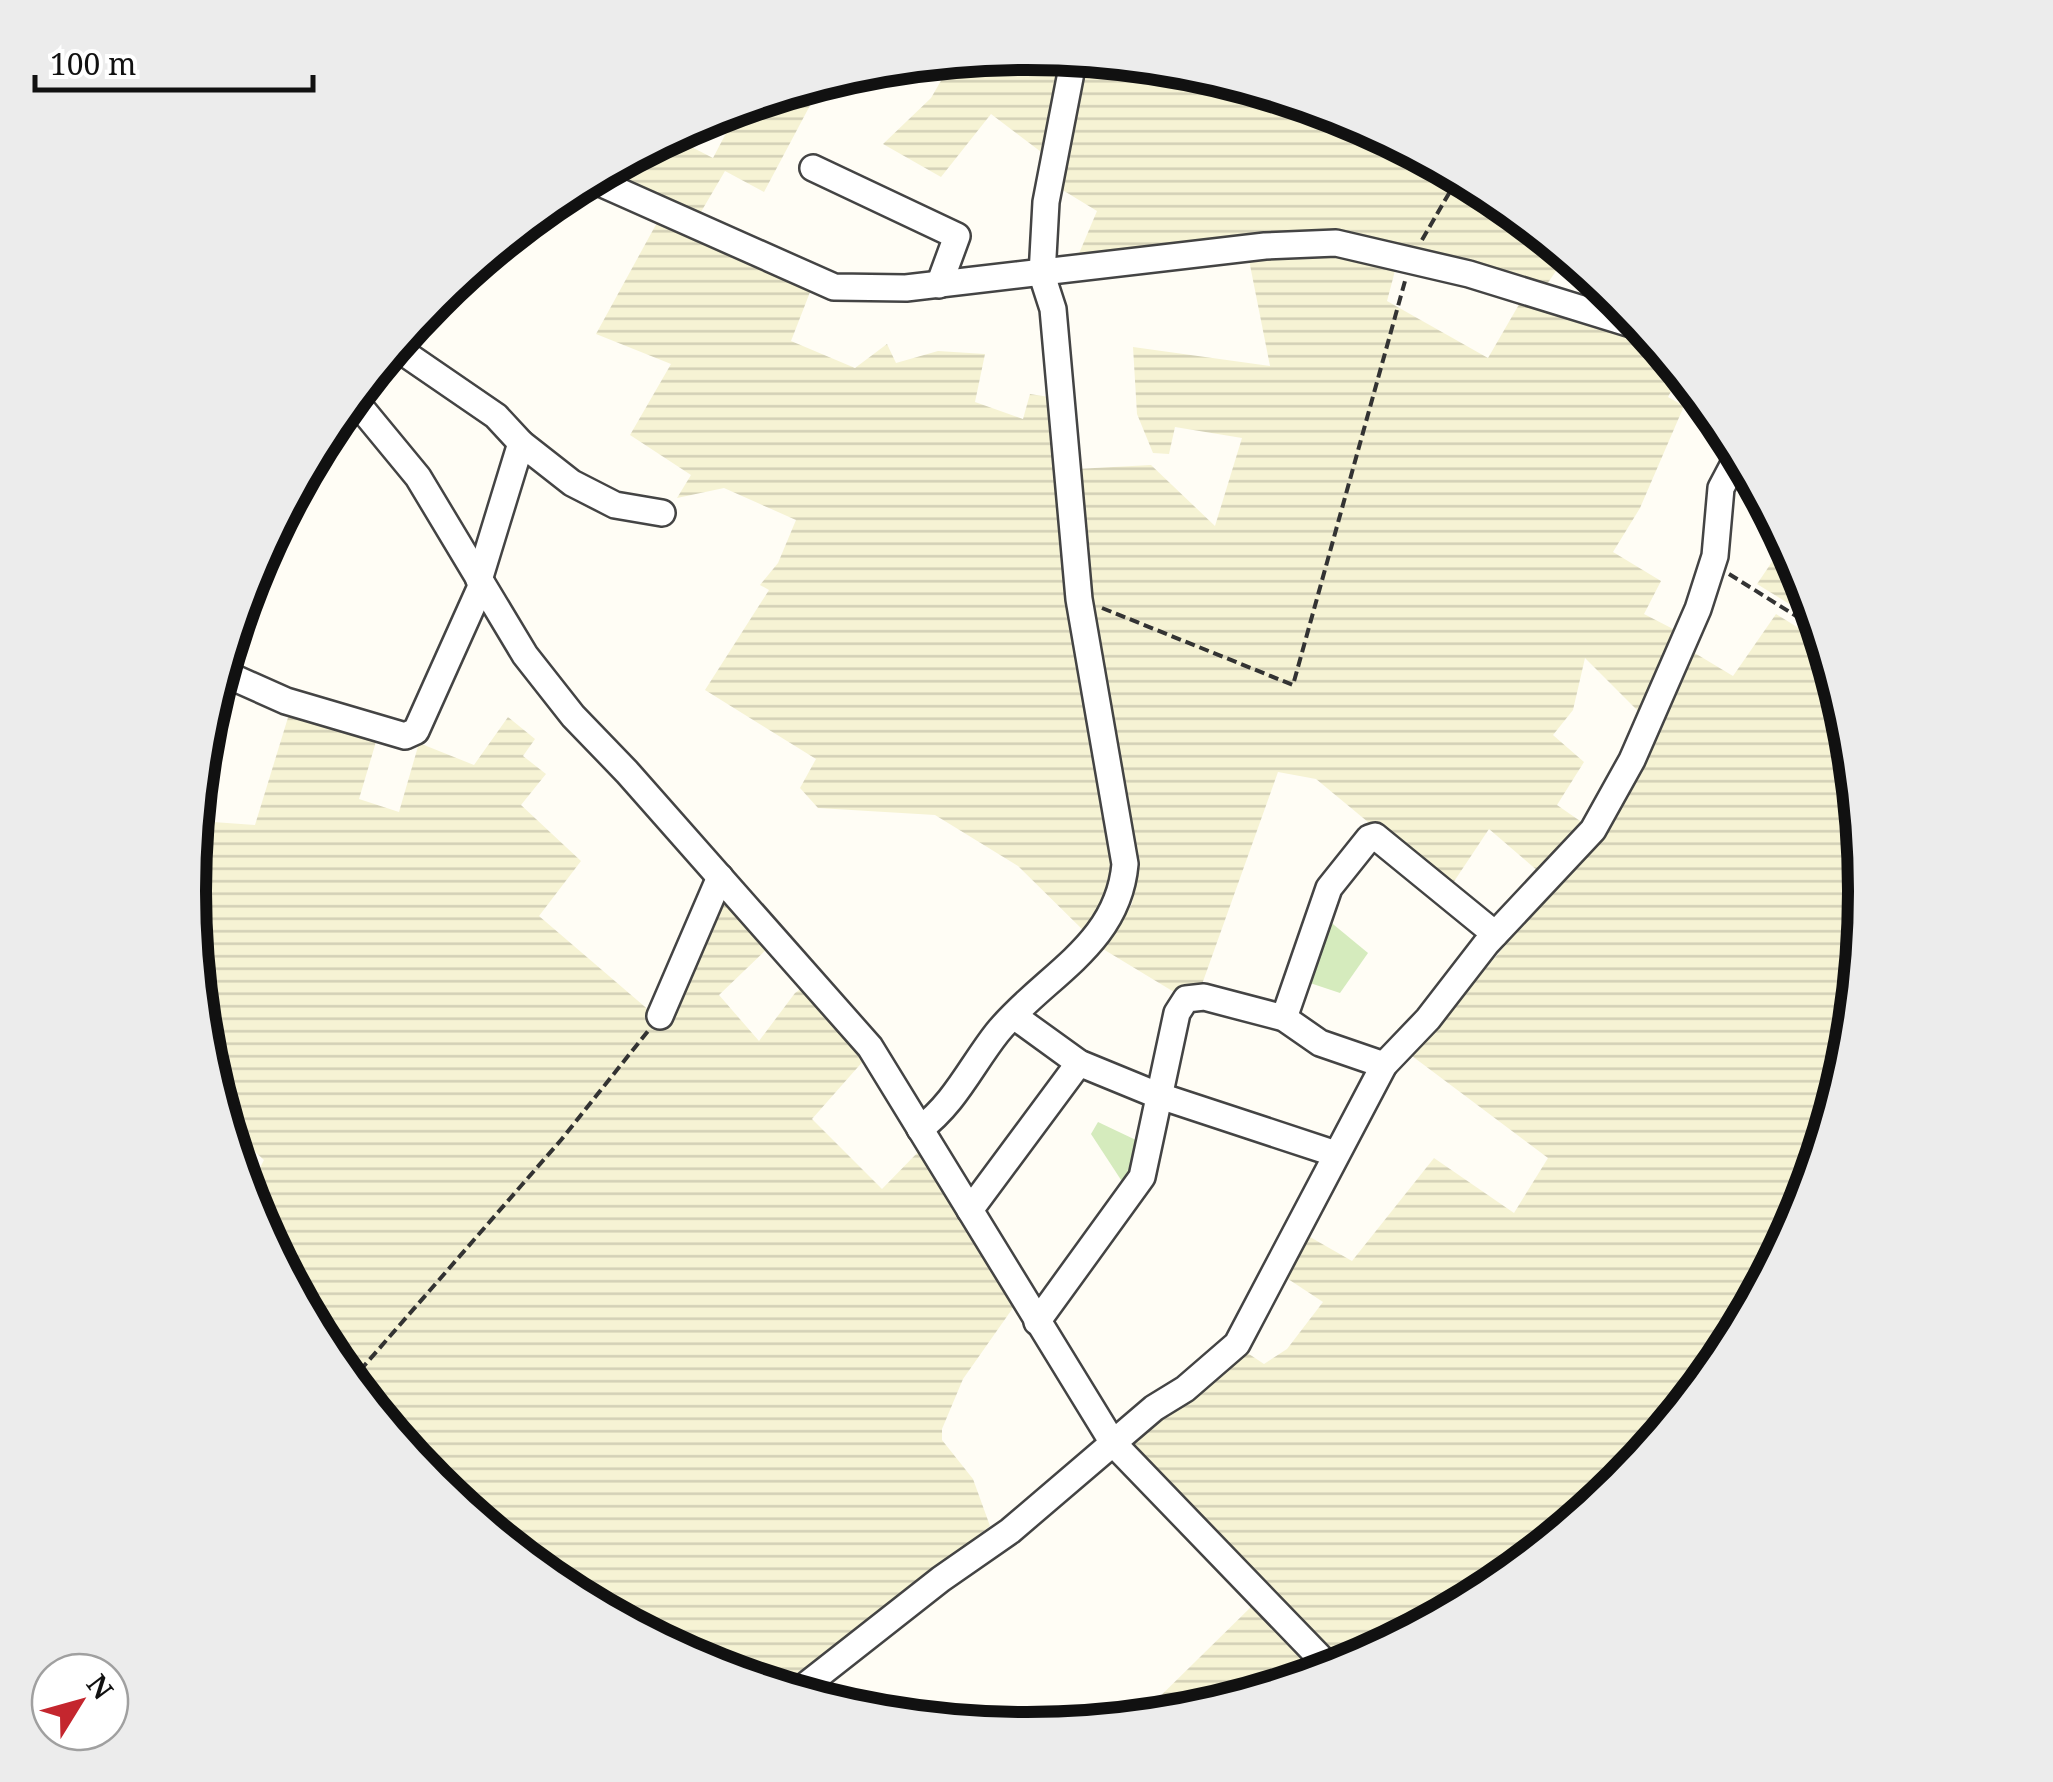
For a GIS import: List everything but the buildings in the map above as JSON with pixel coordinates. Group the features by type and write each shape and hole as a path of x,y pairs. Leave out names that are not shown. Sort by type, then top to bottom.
{"street":[{"path":"920,1129 943,1112 998,1031 1082,953 1110,918 1123,890 1125,864 1080,599 1054,310 1042,275 1046,202 1071,72"},
{"path":"813,168 958,236 939,285"},
{"path":"607,186 834,287 906,288 1265,246 1336,242 1469,274 1616,319"},
{"path":"406,354 496,416 521,443 572,483 615,505 662,512"},
{"path":"362,409 418,477 525,655 573,716 870,1047 1113,1442 1320,1657"},
{"path":"233,678 286,701 405,736 416,730 480,582 521,443"},
{"path":"809,1683 1010,1530 1154,1408 1186,1390 1237,1344 1384,1064 1428,1019 1496,934 1593,830 1632,760 1698,609 1712,563 1720,488 1731,469"},
{"path":"1284,1018 1329,888 1369,838 1375,836 1496,934"},
{"path":"660,1016 720,877"},
{"path":"1037,1322 1142,1177 1177,1013 1186,999 1204,996 1284,1018 1320,1042 1384,1064"},
{"path":"1014,1016 1079,1063 1336,1154"},
{"path":"970,1210 1079,1063"}],"path":[{"path":"1080,599 1293,685 1411,260 1452,189"},
{"path":"1712,563 1801,619"},
{"path":"360,1370 561,1140 660,1016"}],"shaded area":[{"path":"1026,70 1080,72 1134,77 1239,98 1341,132 1390,155 1483,208 1559,267 1545,287 1384,243 1075,263 1097,211 1056,186 1061,167 991,114 941,177 883,144 931,98 942,79 935,75"},
{"path":"814,98 764,192 725,171 698,217 620,182 624,175 686,144 713,158 730,126"},
{"path":"659,219 812,287 791,341 855,368 887,344 896,363 938,351 985,354 975,402 1023,419 1030,394 1049,397 1112,860 1112,886 1086,933 1018,866 935,815 818,808 800,788 816,759 705,690 769,590 760,585 778,563 796,520 724,488 677,498 691,475 630,435 671,364 596,334"},
{"path":"1328,250 1396,267 1387,301 1488,358 1521,301 1624,329 1674,386 1668,397 1684,406 1640,508 1613,552 1661,581 1644,614 1677,631 1643,716 1585,658 1573,710 1553,735 1584,762 1557,805 1583,823 1539,872 1489,829 1449,889 1316,779 1278,772 1201,987 1174,992 1103,949 1132,904 1138,869 1096,620 1076,469 1151,465 1215,526 1242,438 1175,427 1169,454 1153,453 1137,414 1133,347 1270,366 1249,260"},
{"path":"1776,556 1797,609 1757,584"},
{"path":"1776,614 1806,632 1832,731 1846,837 1846,945 1832,1051 1820,1103 1785,1205 1738,1302 1709,1347 1678,1391 1607,1472 1568,1508 1483,1574 1390,1627 1328,1655 1132,1452 1131,1439 1246,1352 1264,1364 1287,1349 1323,1302 1282,1275 1303,1233 1352,1261 1434,1158 1514,1213 1548,1158 1412,1056 1610,821 1693,652 1733,676"},
{"path":"290,711 378,735 359,799 399,812 419,743 474,765 508,717 535,739 523,756 546,774 521,805 581,861 539,916 665,1024 725,891 772,944 719,995 759,1041 795,993 806,985 865,1059 812,1119 882,1189 921,1149 1015,1305 963,1379 942,1429 942,1440 973,1479 990,1526 796,1678 712,1650 616,1602 527,1542 446,1472 375,1391 315,1301 256,1174 264,1160 245,1143 233,1103 221,1051 207,945 207,837 213,822 255,825"},
{"path":"1256,1602 1312,1660 1239,1684 1155,1701"}],"green space":[{"path":"1328,920 1368,953 1340,993 1307,982"},
{"path":"1098,1122 1138,1141 1133,1171 1125,1186 1091,1134"}]}
